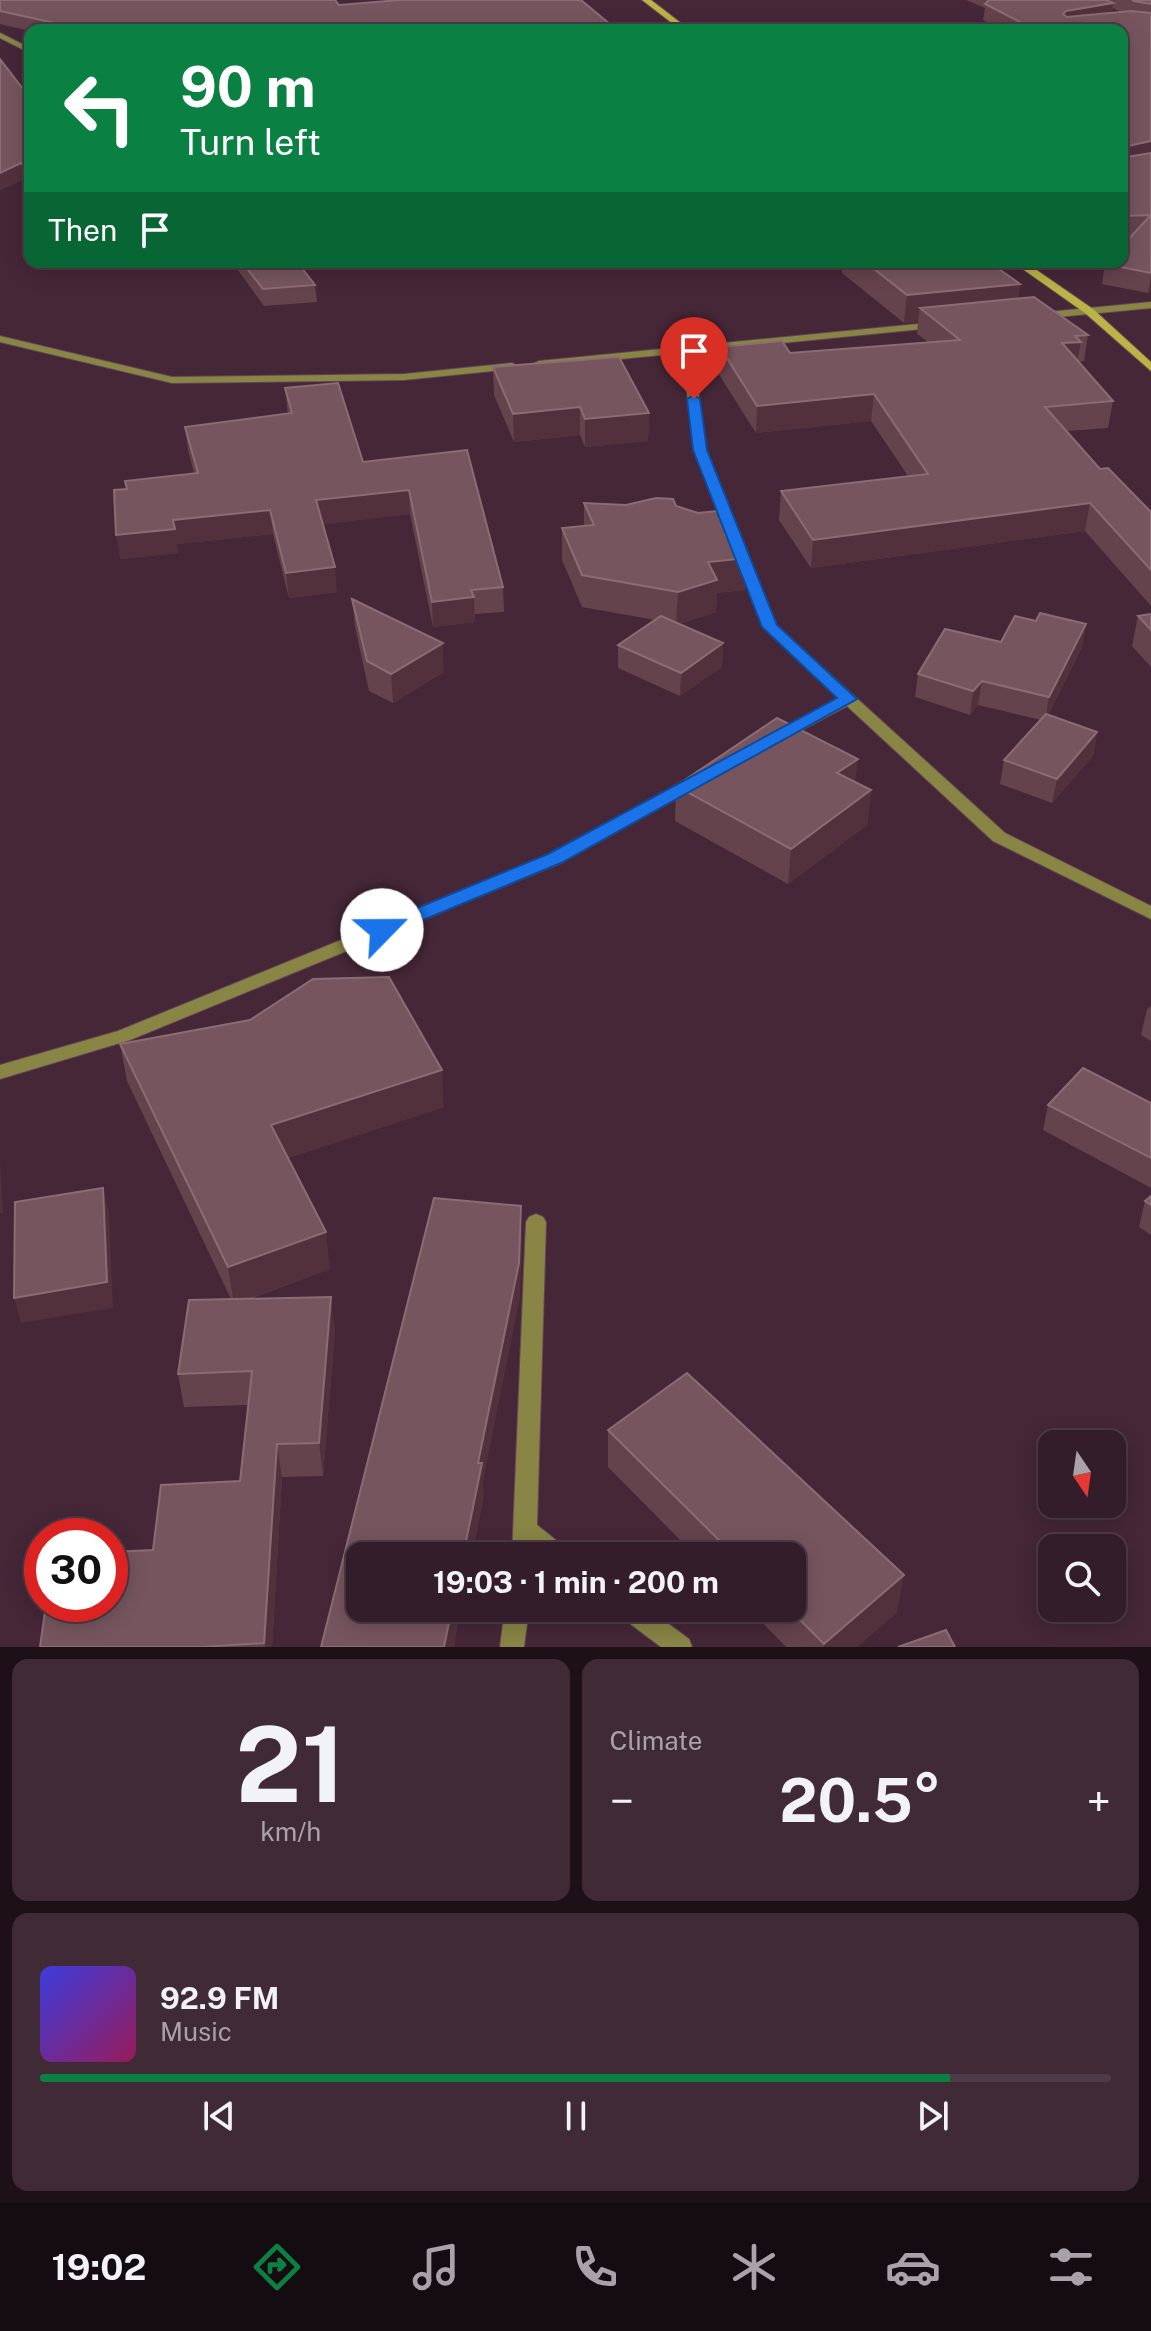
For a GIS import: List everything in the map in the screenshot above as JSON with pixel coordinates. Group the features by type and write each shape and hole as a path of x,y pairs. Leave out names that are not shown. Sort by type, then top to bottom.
{"street":[{"path":"646,0 678,24"},
{"path":"3,38 24,48"},
{"path":"1027,268 1089,311 1151,368"},
{"path":"1027,317 1151,305"},
{"path":"0,339 172,380 404,377 950,324"},
{"path":"687,349 700,450 770,627 999,837 1151,913"},
{"path":"764,745 848,699"},
{"path":"0,1072 124,1036 540,865 708,775"},
{"path":"526,1542 536,1222"},
{"path":"528,1532 541,1542"},
{"path":"512,1647 515,1622"},
{"path":"647,1622 680,1647"}],"building":[{"path":"0,0 335,0 339,5 400,0 581,0 610,24 59,24 0,11"},
{"path":"989,0 1106,0 1113,3 1063,14 1067,17 1131,11 1151,13 1151,141 1128,146 1128,24 1024,24 985,4"},
{"path":"1151,0 1151,4 1134,1"},
{"path":"0,59 24,90 24,166 21,163 0,173"},
{"path":"1151,153 1151,215 1128,216 1128,157"},
{"path":"1151,215 1151,273 1125,268 1128,268 1128,240"},
{"path":"247,268 302,268 315,285 263,289"},
{"path":"873,268 997,268 1020,284 907,295"},
{"path":"1034,297 1088,335 1075,336 1081,342 1062,343 1113,401 1045,407 1100,469 1108,468 1151,512 1151,570 1090,503 813,540 781,491 928,474 874,394 757,406 720,347 782,341 790,353 960,340 920,308"},
{"path":"619,357 649,413 585,419 580,407 513,414 493,367"},
{"path":"338,383 363,462 467,450 503,587 471,590 474,597 432,602 409,490 316,500 335,567 286,573 270,510 173,520 175,529 116,535 114,490 127,489 125,481 198,473 185,427 292,413 285,388"},
{"path":"656,498 673,499 676,506 698,513 727,510 725,535 744,550 747,558 708,562 717,580 678,592 582,575 562,528 594,525 584,503 626,505"},
{"path":"352,599 443,643 391,674 367,661"},
{"path":"1040,613 1086,624 1049,697 982,681 973,691 918,674 945,629 1001,642 1015,616 1036,621"},
{"path":"1151,614 1151,630 1138,616"},
{"path":"661,616 723,643 681,673 618,645"},
{"path":"1046,714 1097,732 1057,779 1004,760"},
{"path":"777,718 858,759 837,773 871,790 791,849 676,786"},
{"path":"389,977 442,1070 271,1125 326,1232 228,1267 120,1044 250,1020 313,979"},
{"path":"1083,1068 1151,1103 1151,1158 1048,1105"},
{"path":"103,1188 107,1282 14,1298 15,1202"},
{"path":"434,1198 521,1206 519,1263 478,1463 482,1463 466,1542 347,1542"},
{"path":"331,1297 319,1443 277,1444 264,1643 202,1647 40,1647 43,1622 128,1622 128,1551 153,1550 161,1485 240,1481 252,1371 178,1374 189,1300"},
{"path":"687,1373 904,1575 824,1644 802,1622 806,1622 806,1542 721,1542 608,1430"},
{"path":"346,1548 346,1622 449,1622 444,1647 321,1647"},
{"path":"946,1630 955,1647 898,1647"}],"route":[{"path":"382,930 555,859 848,699 770,627 700,450 694,399"}]}
